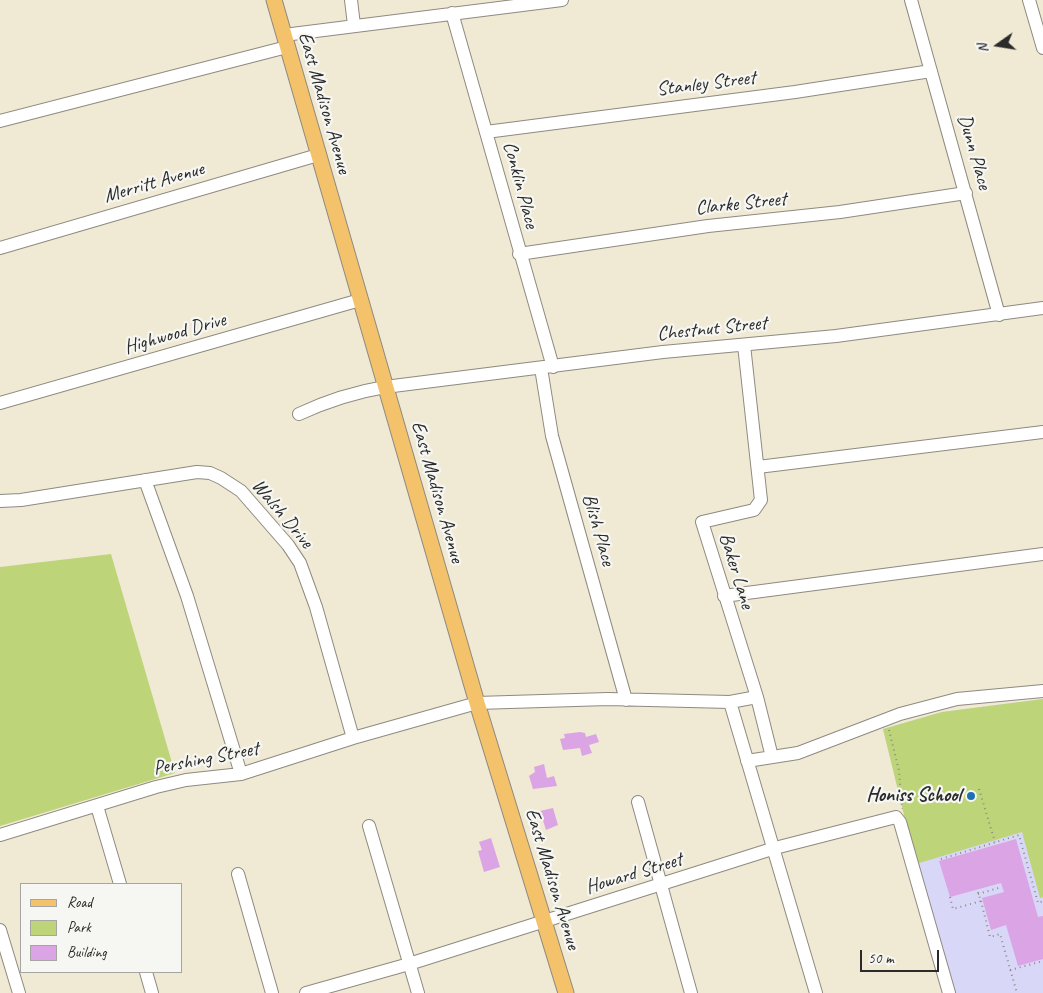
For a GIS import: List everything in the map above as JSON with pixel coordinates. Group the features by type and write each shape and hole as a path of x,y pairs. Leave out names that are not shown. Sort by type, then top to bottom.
{"main road":[{"name":"East Madison Avenue","path":"274,0 477,703 566,993"}],"street":[{"path":"352,0 354,25"},
{"path":"0,121 286,41 354,25 452,13 492,4 562,0"},
{"name":"Dunn Place","path":"911,0 999,315"},
{"path":"1035,4 1043,48"},
{"name":"Conklin Place","path":"452,13 519,254 547,368"},
{"name":"Stanley Street","path":"486,132 795,92 931,71"},
{"name":"Merritt Avenue","path":"0,248 318,155"},
{"name":"Clarke Street","path":"519,254 708,226 823,214 966,193"},
{"name":"Highwood Drive","path":"0,403 360,300"},
{"name":"Chestnut Street","path":"299,414 334,399 385,387 663,352 845,335 1043,308"},
{"name":"Baker Lane","path":"744,345 761,493 758,506 754,510 702,522 757,697 772,757"},
{"name":"Blish Place","path":"547,368 552,436 626,700"},
{"path":"758,467 1043,432"},
{"name":"Walsh Drive","path":"0,501 21,500 197,472 210,473 241,491 288,545 308,584 353,738"},
{"path":"145,480 187,596 241,774"},
{"path":"724,596 1043,554"},
{"path":"747,761 798,753 887,720 957,699 1043,691"},
{"name":"Pershing Street","path":"0,835 186,780 241,774 353,738 477,703 626,700 730,702 757,697"},
{"path":"730,702 775,848 816,993"},
{"path":"638,802 691,993"},
{"path":"97,806 120,883"},
{"path":"894,820 949,993"},
{"name":"Howard Street","path":"306,993 410,964 775,848 894,820"},
{"path":"369,826 418,993"},
{"path":"238,874 272,993"},
{"path":"0,930 19,993"},
{"path":"146,973 152,993"}],"path":[{"path":"887,720 899,771 903,819 894,820"},
{"path":"979,789 996,842"},
{"path":"941,859 1019,835 1038,903 1043,901"},
{"path":"978,894 1002,887"},
{"path":"977,890 990,936 1000,934 1017,993"},
{"path":"950,898 953,910 980,902"},
{"path":"1010,970 1043,961"}],"shaded area":[{"name":"Honiss School","path":"1043,699 1043,993 949,993 883,729 942,712"}],"green space":[{"path":"111,554 175,773 0,826 0,567"},
{"path":"1043,699 1043,897 1040,898 1022,832 916,864 883,729 942,712"}],"building":[{"path":"585,733 586,737 596,734 599,742 589,745 592,753 582,756 580,748 563,750 560,739 565,738 564,734"},
{"path":"544,764 547,778 554,776 557,786 533,789 529,776 535,772 534,767"},
{"path":"553,808 558,825 546,830 540,811"},
{"path":"491,838 500,867 484,872 478,851 482,850 479,842"},
{"path":"1016,839 1038,917 1043,916 1043,959 1018,966 1006,925 991,930 982,898 1004,892 1001,883 950,897 939,861"}],"place":[{"name":"Honiss School","path":"971,796"}]}
